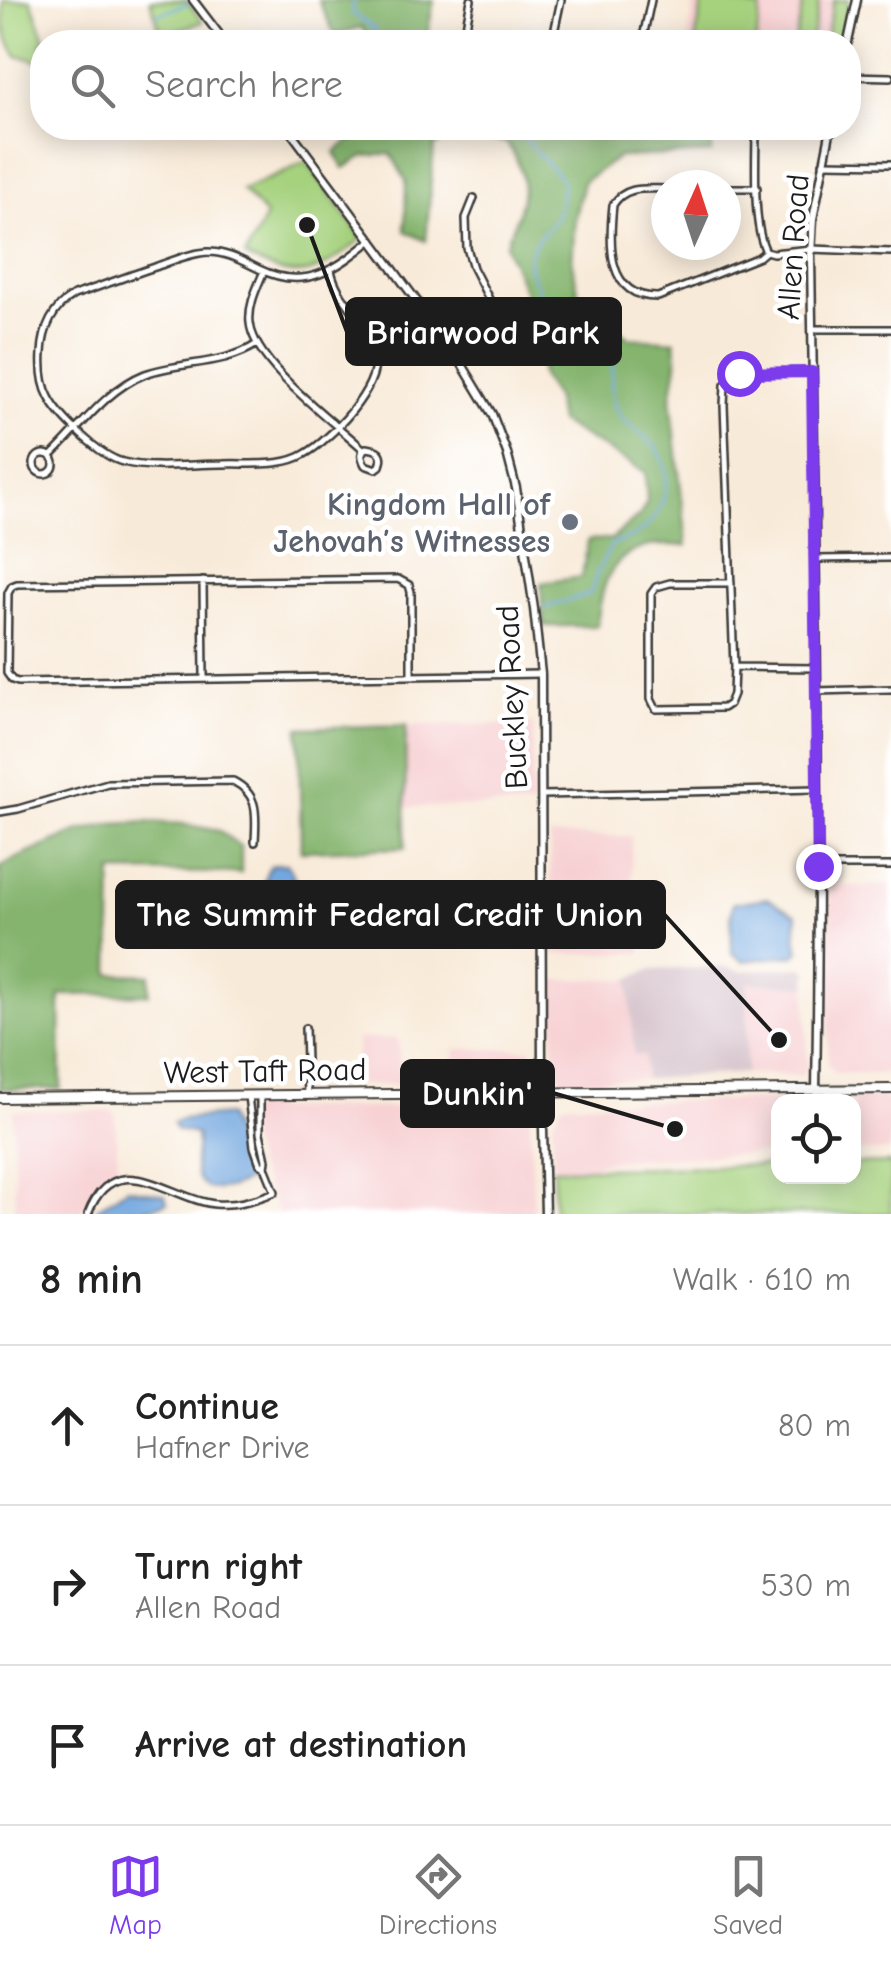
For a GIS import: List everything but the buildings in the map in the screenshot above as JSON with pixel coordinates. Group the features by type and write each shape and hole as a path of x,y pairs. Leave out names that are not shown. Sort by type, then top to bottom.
{"main road":[{"name":"West Taft Road","path":"0,1098 891,1089"}],"street":[{"path":"193,0 216,30"},
{"path":"465,30 471,0"},
{"path":"554,30 560,0"},
{"path":"645,30 651,0"},
{"path":"851,30 857,0"},
{"path":"861,76 891,77"},
{"name":"Buckley Road","path":"297,140 484,397 507,453 521,520 541,674 545,1214"},
{"path":"756,140 758,226 766,251 891,252"},
{"name":"Allen Road","path":"816,1090 818,866 811,249 828,140"},
{"path":"823,163 891,164"},
{"path":"741,188 757,188"},
{"path":"651,189 629,190 614,205 613,264 620,281 636,294 658,297 766,251"},
{"path":"445,339 479,323 490,308 467,248 466,218 474,198"},
{"path":"331,270 336,288 364,326 375,352 372,378 357,406 315,448 300,456 284,462 145,465 112,458 59,412 49,397 41,367 44,330 67,299 212,252 227,254 276,276 313,277 331,270 372,240"},
{"path":"264,271 251,304 250,323 257,344 276,370 363,449 376,448 382,458 380,466 376,469 365,465 363,449"},
{"path":"812,329 891,330"},
{"path":"51,456 102,404 144,374 220,359 257,344"},
{"path":"732,583 670,584 655,588 650,602 653,706 662,710 723,708 733,694 732,583 724,405 726,385 739,373 812,372"},
{"path":"815,559 891,558"},
{"path":"202,581 204,677"},
{"path":"412,674 411,592 404,581 12,586 8,593 7,673 18,682 541,674"},
{"path":"734,667 816,668"},
{"path":"816,691 891,689"},
{"path":"0,812 108,783 222,780 239,784 254,801 255,842"},
{"path":"543,795 817,788"},
{"path":"818,866 891,866"},
{"path":"305,1028 307,1096"},
{"path":"248,1096 254,1146 260,1164 265,1167"},
{"path":"88,1214 102,1191 134,1178 158,1183 210,1204 258,1200 276,1192 265,1167 258,1117 260,1096"}],"shaded area":[{"path":"695,0 850,0 844,30 689,30"},
{"path":"533,724 533,806 405,807 406,725"},
{"path":"550,836 631,836 633,920 642,921 642,953 551,954"},
{"path":"891,885 891,1074 834,1073 828,1063 830,886"},
{"path":"726,967 741,971 801,967 808,970 807,986 748,983 746,1073 645,1079 644,1056 634,1055 629,979 650,970"},
{"path":"629,979 634,1055 644,1056 645,1079 563,1081 554,1069 554,980"},
{"path":"748,983 807,986 807,1071 800,1076 746,1073"},
{"path":"398,1038 401,1084 358,1085 357,1039"},
{"path":"455,1049 531,1049 531,1075 518,1082 454,1084"},
{"path":"891,1097 891,1151 861,1152 861,1098"},
{"path":"771,1099 771,1153 629,1159 598,1163 597,1168 553,1169 553,1120 563,1103"},
{"path":"523,1108 530,1117 534,1214 279,1214 256,1166 242,1109"},
{"path":"13,1111 115,1111 118,1165 91,1192 80,1214 15,1214"}],"green space":[{"path":"3,0 31,0 42,30 30,30 30,59 17,56 9,43"},
{"path":"150,0 186,0 203,22 178,30 150,30 159,27"},
{"path":"318,0 434,0 428,30 333,30"},
{"path":"703,0 761,9 758,30 697,30"},
{"path":"804,0 818,0 813,30 798,30"},
{"path":"834,0 849,0 843,30 828,30"},
{"path":"351,140 447,140 434,146 426,241 405,231 406,181 391,154 364,156 344,168 335,152"},
{"path":"492,140 712,140 711,153 618,157 583,182 575,217 572,263 579,295 598,318 631,338 675,341 677,364 671,398 687,545 650,546 622,559 608,578 597,626 543,626 541,583 582,577 588,540 612,539 640,515 647,502 645,472 559,422 555,398 541,376 541,330 505,245 522,193 520,169 506,142"},
{"path":"306,161 362,238 312,271 280,271 245,256 266,216 242,190"},
{"path":"406,725 405,848 301,851 299,728"},
{"path":"145,822 220,831 241,847 241,873 112,872 110,974 150,975 149,994 60,995 61,1089 0,1089 0,868 79,831"},
{"path":"891,1163 891,1214 554,1214 553,1169 771,1165 771,1184 861,1184 861,1164"}],"water":[{"path":"286,864 291,869 300,905 305,910 317,906 321,910 322,929 317,934 272,930 263,924 266,876 270,866"},
{"path":"767,898 797,915 799,951 795,955 743,961 732,953 733,903"},
{"path":"227,1115 250,1168 248,1180 215,1189 201,1184 197,1177 196,1134 176,1130 173,1123"},
{"path":"127,1188 165,1195 167,1203 139,1214 96,1214 98,1208"}],"waterway":[{"path":"354,0 352,13 375,30"},
{"path":"156,15 187,4"},
{"path":"527,140 563,181 558,212 533,246 529,259 544,312 559,319 593,324 612,337 614,404 622,418 657,449 666,482 656,515 637,534 612,544 590,594 543,608"}],"place":[{"name":"Briarwood Park","path":"307,225"},
{"name":"Kingdom Hall of Jehovah’s Witnesses","path":"570,522"},
{"name":"The Summit Federal Credit Union","path":"779,1040"},
{"name":"Dunkin'","path":"675,1129"}],"route":[{"path":"739,373 812,372 818,866"}]}
